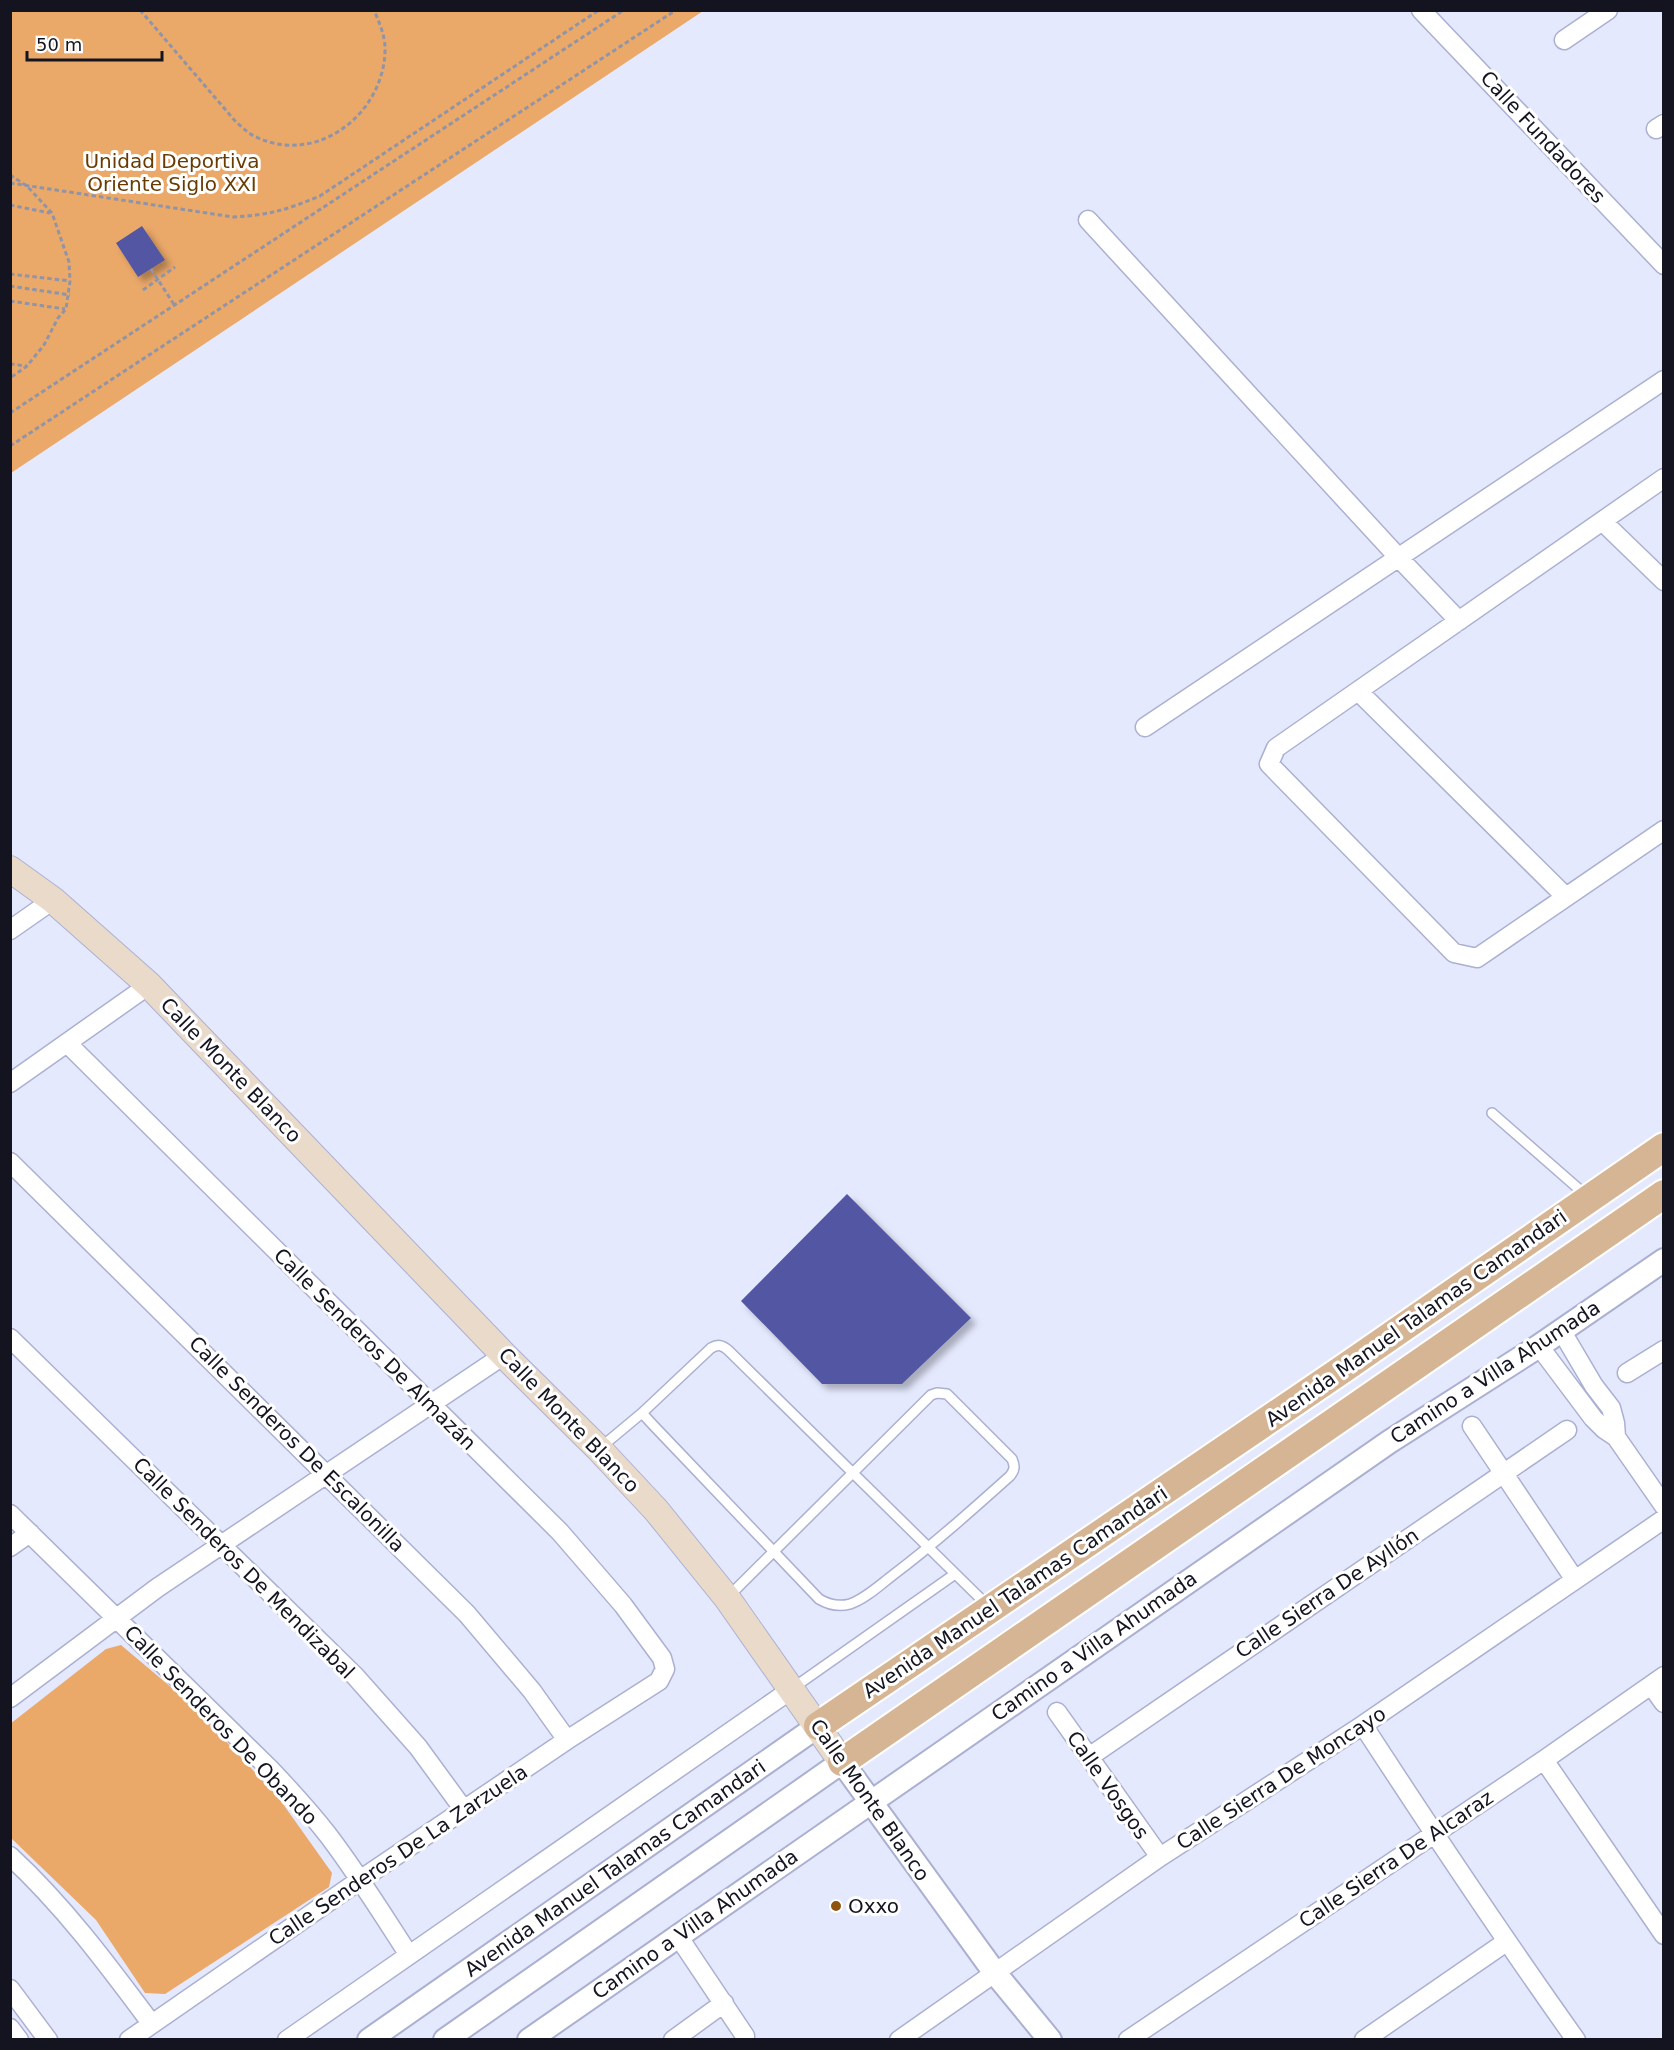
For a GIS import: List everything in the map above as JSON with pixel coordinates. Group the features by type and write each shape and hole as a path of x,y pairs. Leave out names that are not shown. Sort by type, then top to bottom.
{"main road":[{"name":"Calle Monte Blanco","path":"10,869 53,900 149,985 656,1510 727,1598 842,1762"},
{"name":"Avenida Manuel Talamas Camandari","path":"818,1726 1664,1147"},
{"name":"Avenida Manuel Talamas Camandari","path":"842,1762 1664,1194"}],"street":[{"name":"Calle Fundadores","path":"1421,10 1664,265"},
{"path":"1563,40 1608,10"},
{"path":"1088,220 1459,621"},
{"path":"1145,727 1664,380"},
{"path":"1664,478 1276,748 1269,764 1454,953 1477,958 1664,830"},
{"path":"1602,521 1664,581"},
{"path":"1358,691 1566,897"},
{"path":"10,930 53,900"},
{"path":"10,1083 149,985"},
{"name":"Calle Senderos De Almazán","path":"67,1043 560,1532 623,1605 662,1658 665,1669"},
{"name":"Calle Senderos De Escalonilla","path":"10,1162 467,1614 532,1691 567,1740"},
{"name":"Camino a Villa Ahumada","path":"529,2040 1389,1442 1539,1346 1664,1260"},
{"path":"1560,1330 1594,1386 1611,1408 1616,1437"},
{"name":"Calle Senderos De Mendizabal","path":"10,1338 346,1667 418,1747 464,1810"},
{"path":"1539,1346 1593,1418 1616,1437 1664,1506"},
{"path":"1628,1372 1664,1350"},
{"path":"10,1698 117,1618 222,1545 504,1355"},
{"path":"1472,1426 1575,1580"},
{"name":"Calle Sierra De Ayllón","path":"1089,1757 1567,1430"},
{"name":"Calle Senderos De Obando","path":"10,1514 270,1769 302,1804 360,1880 409,1955"},
{"name":"Calle Sierra De Moncayo","path":"899,2040 1160,1857 1363,1725 1664,1519"},
{"path":"10,1547 30,1533"},
{"name":"Calle Senderos De La Zarzuela","path":"129,2040 360,1880 567,1740 659,1681 665,1669"},
{"path":"1657,1680 1664,1703"},
{"name":"Calle Sierra De Alcaraz","path":"1128,2040 1544,1760 1657,1680"},
{"path":"287,2040 792,1689"},
{"name":"Calle Vosgos","path":"1057,1712 1160,1857"},
{"path":"1363,1725 1506,1942 1576,2040"},
{"name":"Avenida Manuel Talamas Camandari","path":"369,2040 818,1726"},
{"path":"1544,1760 1664,1935"},
{"name":"Calle Monte Blanco","path":"842,1762 995,1973 1050,2040"},
{"name":"Avenida Manuel Talamas Camandari","path":"445,2040 842,1762"},
{"path":"10,1856 70,1917 151,2023"},
{"path":"678,1936 746,2036"},
{"path":"1364,2040 1506,1942"},
{"path":"10,1989 48,2040"},
{"path":"673,2040 724,2003"},
{"path":"10,2028 20,2040"}],"lane":[{"path":"1492,1113 1590,1198"},
{"path":"599,1449 642,1413 711,1348 716,1345 722,1346 991,1609"},
{"path":"642,1413 774,1551 819,1599 827,1604 852,1603 929,1548 1014,1471 1015,1465 1012,1459 947,1394 930,1395 853,1472 774,1551 727,1598"},
{"path":"792,1689 955,1574"}],"path":[{"path":"140,10 236,122 254,136 275,143 291,145 319,142 341,131 358,117 372,99 383,71 385,47 382,30 374,10"},
{"path":"10,183 233,217 266,215 290,208 320,196 599,10"},
{"path":"10,413 624,10"},
{"path":"10,446 676,10"},
{"path":"10,175 27,186 52,213 69,262 70,281 70,295 66,309 58,318 44,345 27,366 10,378"},
{"path":"10,206 52,213"},
{"path":"143,290 175,267"},
{"path":"150,269 175,306"},
{"path":"10,274 70,281"},
{"path":"10,286 70,295"},
{"path":"10,301 66,309"},
{"path":"10,364 27,366"}],"green space":[{"name":"Unidad Deportiva Oriente Siglo XXI","path":"11,11 703,11 11,473"},
{"path":"121,1645 191,1704 278,1797 332,1873 329,1887 165,1994 145,1993 96,1920 11,1838 10,1724 106,1649"}],"building":[{"path":"142,226 165,260 138,277 116,243"},
{"path":"847,1194 971,1318 902,1384 822,1384 741,1301"}],"place":[{"name":"Oxxo","path":"836,1906"}]}
